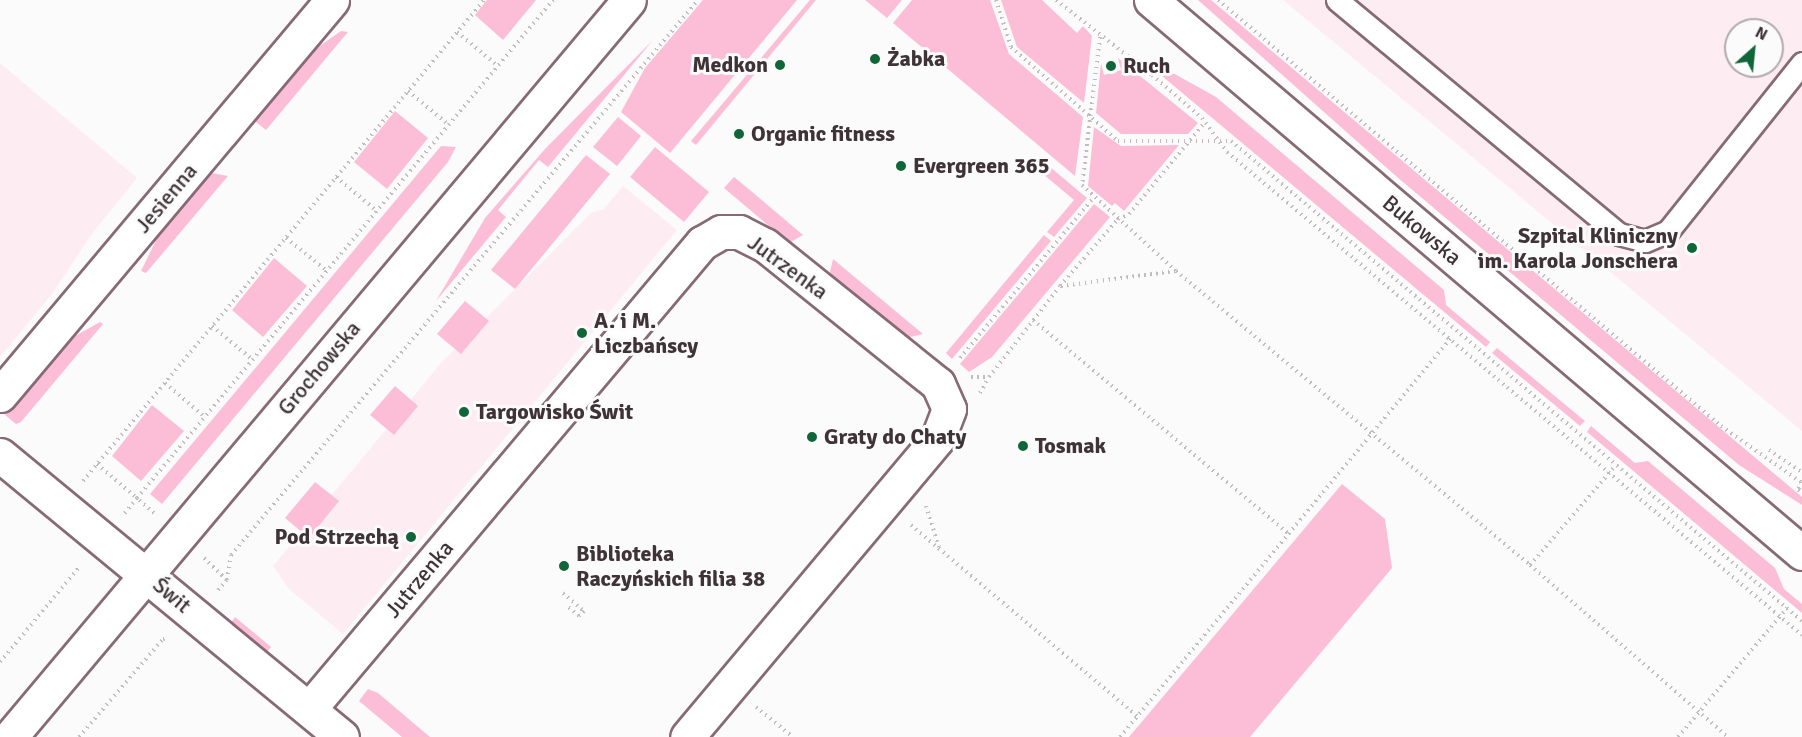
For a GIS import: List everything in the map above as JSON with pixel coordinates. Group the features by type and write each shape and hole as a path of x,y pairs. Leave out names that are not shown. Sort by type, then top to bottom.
{"street":[{"name":"Jesienna","path":"0,395 332,0"},
{"name":"Grochowska","path":"10,737 629,0"},
{"name":"Bukowska","path":"1151,0 1802,553"},
{"name":"Jutrzenka","path":"309,710 702,243 721,232 739,232 765,245 945,375"},
{"path":"687,737 938,438 949,409 945,375"},
{"name":"Świt","path":"0,455 342,737"}],"lane":[{"path":"1337,0 1619,234 1645,242 1668,231 1802,63"}],"path":[{"path":"78,487 484,0"},
{"path":"227,580 137,498 553,0"},
{"path":"79,737 163,639 182,633 197,616 227,580 231,555 698,0"},
{"path":"996,0 1011,47 1118,141 1190,139 1231,141 1802,621"},
{"path":"1056,0 1205,122 1227,152 1452,338 1802,635"},
{"path":"1218,0 1721,426 1802,482 1798,490 1802,493"},
{"path":"457,32 498,66"},
{"path":"1100,37 1082,185 1176,271 1530,565 1728,737"},
{"path":"408,91 449,125"},
{"path":"975,403 989,376 1060,286 1118,219 1129,214 1205,122"},
{"path":"336,177 377,211"},
{"path":"945,375 1094,197"},
{"path":"286,238 327,271"},
{"path":"1060,286 1176,271"},
{"path":"1033,320 1290,535"},
{"path":"212,326 253,360"},
{"path":"1120,737 1452,338"},
{"path":"945,375 989,376"},
{"path":"165,383 205,417"},
{"path":"1769,450 1802,472"},
{"path":"1530,565 1616,465"},
{"path":"906,521 1137,716"},
{"path":"563,593 584,611 579,616 566,605"},
{"path":"1678,737 1701,714 1787,608"},
{"path":"730,685 793,737"}],"shaded area":[{"path":"487,0 536,0 503,40 475,15"},
{"path":"703,0 797,0 670,153 621,112 645,68"},
{"path":"810,0 816,0 696,145 691,141"},
{"path":"865,0 902,0 887,18"},
{"path":"912,0 990,0 1009,54 1083,117 1075,176 893,23"},
{"path":"1001,0 1042,0 1077,33 1083,26 1092,36 1084,103 1017,47"},
{"path":"1198,0 1211,0 1802,497 1802,505 1739,465 1397,177"},
{"name":"Szpital Kliniczny im. Karola Jonschera","path":"1283,0 1802,0 1802,431"},
{"path":"341,31 348,32 266,130 252,119 301,59"},
{"path":"653,40 548,167 539,160 498,210 506,217 436,301 485,218 545,149"},
{"path":"1118,58 1198,123 1188,134 1121,134 1096,113 1101,63 1104,75 1121,70"},
{"path":"0,63 137,178 91,235 52,294 0,357"},
{"path":"1155,63 1216,97 1444,290 1446,305 1490,342 1486,347 1156,71"},
{"path":"395,111 428,138 387,189 354,162"},
{"path":"618,117 641,136 617,166 593,147"},
{"path":"1094,127 1121,146 1179,145 1124,211 1115,203 1112,206 1088,186"},
{"path":"441,146 456,147 448,162 162,504 150,494"},
{"path":"655,147 709,192 684,222 630,177"},
{"path":"586,155 610,174 515,289 491,270"},
{"path":"1044,162 1087,198 1054,237 1047,232 1074,200 1037,169"},
{"path":"207,172 228,176 146,273 141,271 162,228"},
{"path":"734,177 803,235 789,243 724,188"},
{"name":"Targowisko Świt","path":"623,186 677,230 343,634 289,589 273,566 441,363 591,213 604,209"},
{"path":"1094,204 1110,217 992,357 969,372 960,364"},
{"path":"1044,235 1051,241 952,359 946,353"},
{"path":"274,258 307,286 263,337 232,310"},
{"path":"833,259 923,334 906,338 833,278 830,272"},
{"path":"465,301 489,321 461,354 437,334"},
{"path":"100,322 103,324 21,422 16,424 5,415 68,340"},
{"path":"1497,348 1585,421 1580,426 1492,353"},
{"path":"395,386 418,406 394,435 370,415"},
{"path":"152,405 184,431 141,481 112,456"},
{"path":"1591,426 1635,463 1648,461 1775,568 1784,589 1802,604 1802,613 1587,432"},
{"path":"315,482 339,501 309,538 285,518"},
{"path":"1342,484 1385,519 1392,568 1250,737 1129,737"},
{"path":"235,617 271,647 267,652 301,680 230,624"},
{"path":"368,689 378,693 430,737 402,737 359,701"}],"place":[{"name":"Żabka","path":"875,59"},
{"name":"Medkon","path":"780,65"},
{"name":"Ruch","path":"1111,66"},
{"name":"Organic fitness","path":"739,134"},
{"name":"Evergreen 365","path":"901,166"},
{"name":"Szpital Kliniczny im. Karola Jonschera","path":"1692,248"},
{"name":"A. i M. Liczbańscy","path":"582,333"},
{"name":"Targowisko Świt","path":"464,412"},
{"name":"Graty do Chaty","path":"812,437"},
{"name":"Tosmak","path":"1023,446"},
{"name":"Pod Strzechą","path":"411,537"},
{"name":"Biblioteka Raczyńskich filia 38","path":"564,566"}]}
